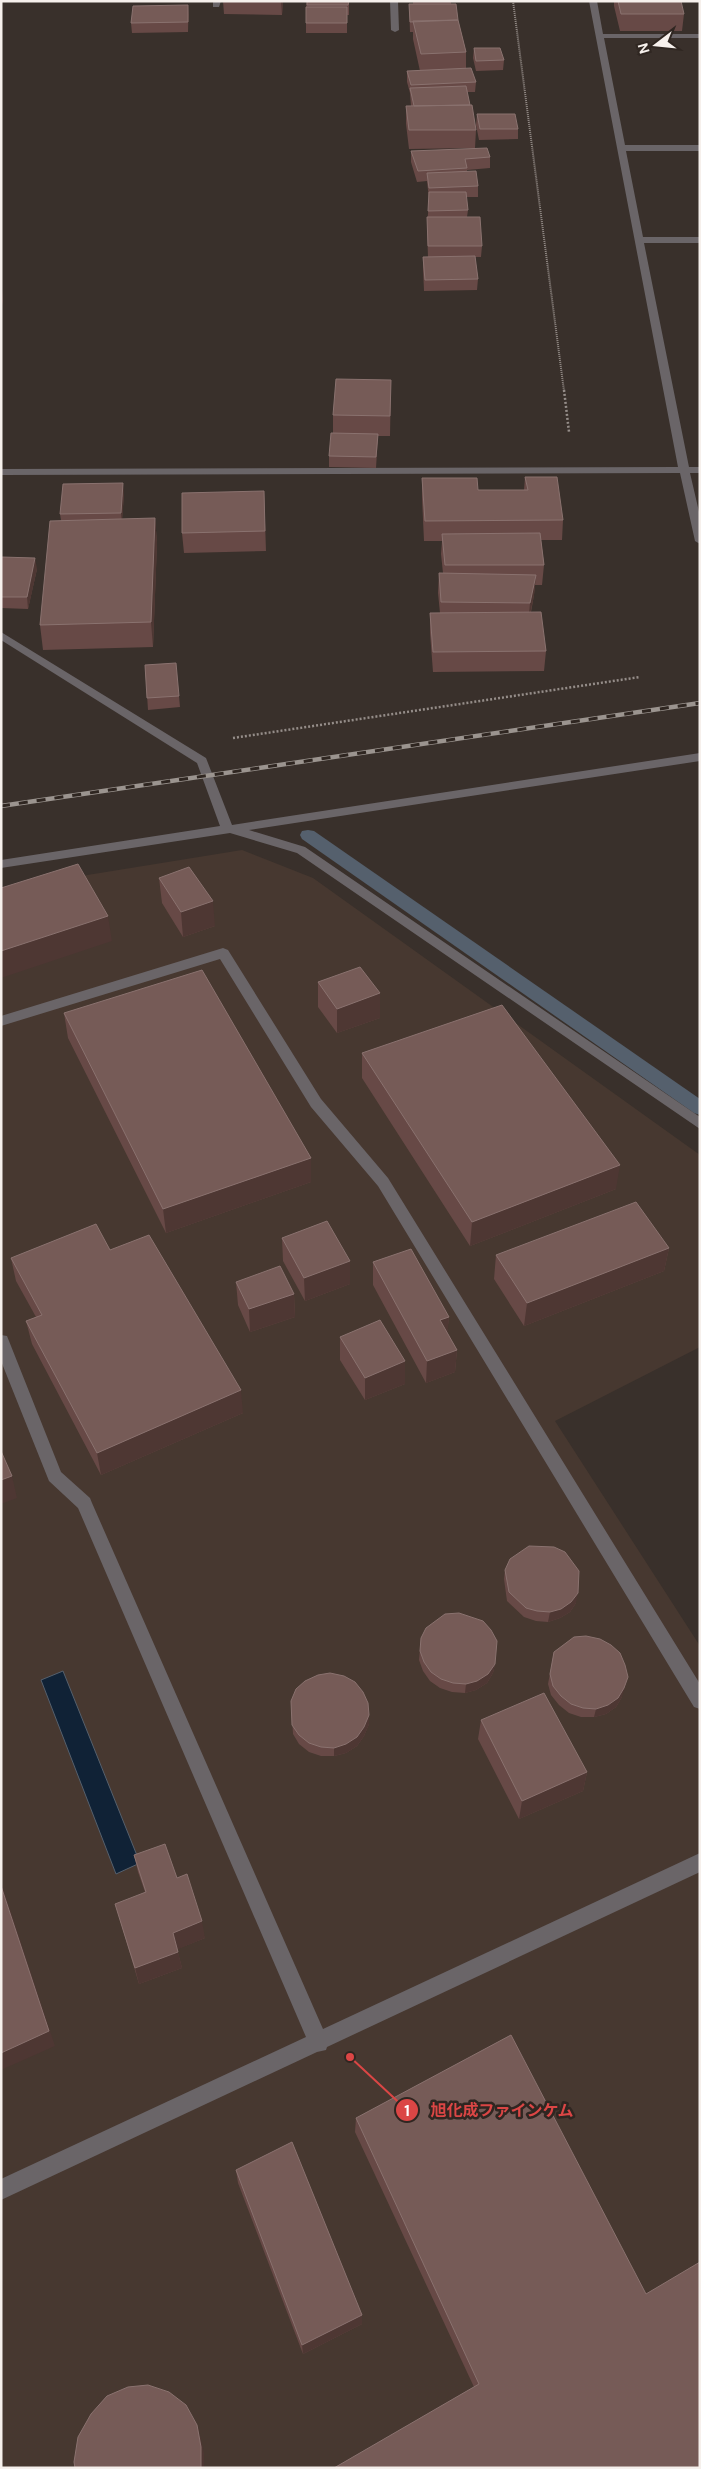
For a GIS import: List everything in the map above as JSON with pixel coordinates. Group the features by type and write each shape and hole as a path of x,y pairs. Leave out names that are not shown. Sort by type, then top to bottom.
{"street":[{"path":"394,1 395,30"},
{"path":"593,1 684,470 700,541"},
{"path":"600,36 700,36"},
{"path":"621,148 700,148"},
{"path":"639,240 700,240"},
{"path":"1,472 700,470"},
{"path":"1,635 202,761 227,828"},
{"path":"1,864 700,757"},
{"path":"227,828 302,850 700,1124"},
{"path":"1,1020 223,953 316,1103 383,1182 700,1701"},
{"path":"1,1341 55,1476 84,1503 319,2043"},
{"path":"1,2190 319,2043 700,1862"}],"path":[{"path":"513,1 574,469"},
{"path":"178,746 640,677"}],"shaded area":[{"path":"242,850 313,878 700,1155 700,1347 555,1421 700,1646 700,2468 1,2468 1,889"}],"water":[{"path":"63,1671 140,1863 116,1874 41,1680"}],"building":[{"path":"307,1 349,1 348,5 307,5"},
{"path":"618,1 681,1 684,14 621,14"},
{"path":"409,4 456,4 458,20 410,22"},
{"path":"188,5 188,22 131,23 133,6"},
{"path":"306,7 347,7 347,23 306,23"},
{"path":"458,20 466,52 421,54 413,21"},
{"path":"474,48 500,48 504,60 476,61"},
{"path":"471,68 476,82 411,85 407,71"},
{"path":"466,86 470,105 414,106 410,88"},
{"path":"472,105 476,130 409,130 406,106"},
{"path":"477,114 515,114 518,129 480,129"},
{"path":"487,148 490,157 465,159 467,168 418,171 411,151"},
{"path":"476,171 478,186 429,188 427,173"},
{"path":"429,192 466,192 468,210 428,211"},
{"path":"427,217 480,217 482,246 428,246"},
{"path":"475,256 478,279 425,280 423,257"},
{"path":"336,379 391,380 390,416 333,415"},
{"path":"331,433 378,434 376,457 329,456"},
{"path":"525,477 557,477 563,520 425,521 422,478 477,478 478,490 528,490"},
{"path":"123,483 121,513 60,514 63,484"},
{"path":"264,491 265,531 182,533 182,493"},
{"path":"155,518 151,622 40,625 50,521"},
{"path":"540,533 544,565 445,565 442,534"},
{"path":"1,557 35,558 27,597 1,597"},
{"path":"439,573 536,575 530,603 441,602"},
{"path":"541,612 546,651 433,652 430,613"},
{"path":"176,663 179,696 147,698 145,665"},
{"path":"78,864 108,916 1,951 1,888"},
{"path":"189,867 213,901 181,912 159,878"},
{"path":"360,967 380,993 337,1009 318,982"},
{"path":"202,970 311,1158 163,1209 64,1013"},
{"path":"502,1005 620,1165 472,1222 362,1053"},
{"path":"636,1202 669,1248 527,1303 496,1255"},
{"path":"327,1221 350,1261 304,1278 282,1238"},
{"path":"96,1224 110,1250 149,1235 241,1390 97,1453 26,1321 42,1315 11,1258"},
{"path":"411,1249 449,1317 440,1320 457,1350 427,1361 373,1262"},
{"path":"280,1266 294,1294 249,1309 236,1282"},
{"path":"380,1320 405,1361 365,1378 340,1337"},
{"path":"1,1451 12,1476 1,1480"},
{"path":"529,1546 554,1547 565,1552 579,1571 578,1593 571,1602 561,1609 550,1612 526,1608 509,1592 505,1570 510,1559"},
{"path":"459,1613 483,1621 497,1641 495,1664 488,1674 477,1681 466,1684 453,1683 441,1679 431,1672 424,1662 420,1651 421,1638 426,1628 445,1614"},
{"path":"586,1636 600,1639 620,1653 628,1677 618,1698 608,1705 596,1709 583,1708 571,1704 553,1686 550,1674 554,1652 574,1637"},
{"path":"330,1673 344,1676 355,1682 363,1692 368,1703 369,1715 357,1737 346,1744 334,1748 321,1747 309,1743 299,1735 292,1725 291,1701 296,1689 305,1681 318,1675"},
{"path":"544,1693 587,1772 522,1801 481,1720"},
{"path":"165,1844 177,1878 187,1874 202,1921 173,1933 178,1952 135,1968 115,1904 146,1892 134,1855"},
{"path":"1,1886 49,2031 1,2053"},
{"path":"511,2035 646,2294 700,2262 700,2468 334,2468 479,2384 356,2118"},
{"path":"292,2142 362,2315 302,2345 236,2170"},
{"path":"148,2385 169,2392 186,2405 197,2425 201,2447 201,2468 75,2468 74,2462 78,2437 91,2414 107,2396 128,2387"}],"waterway":[{"path":"308,835 700,1108"}],"railway":[{"path":"1,806 700,703"}],"place":[{"name":"旭化成ファインケム","path":"350,2057"}]}
